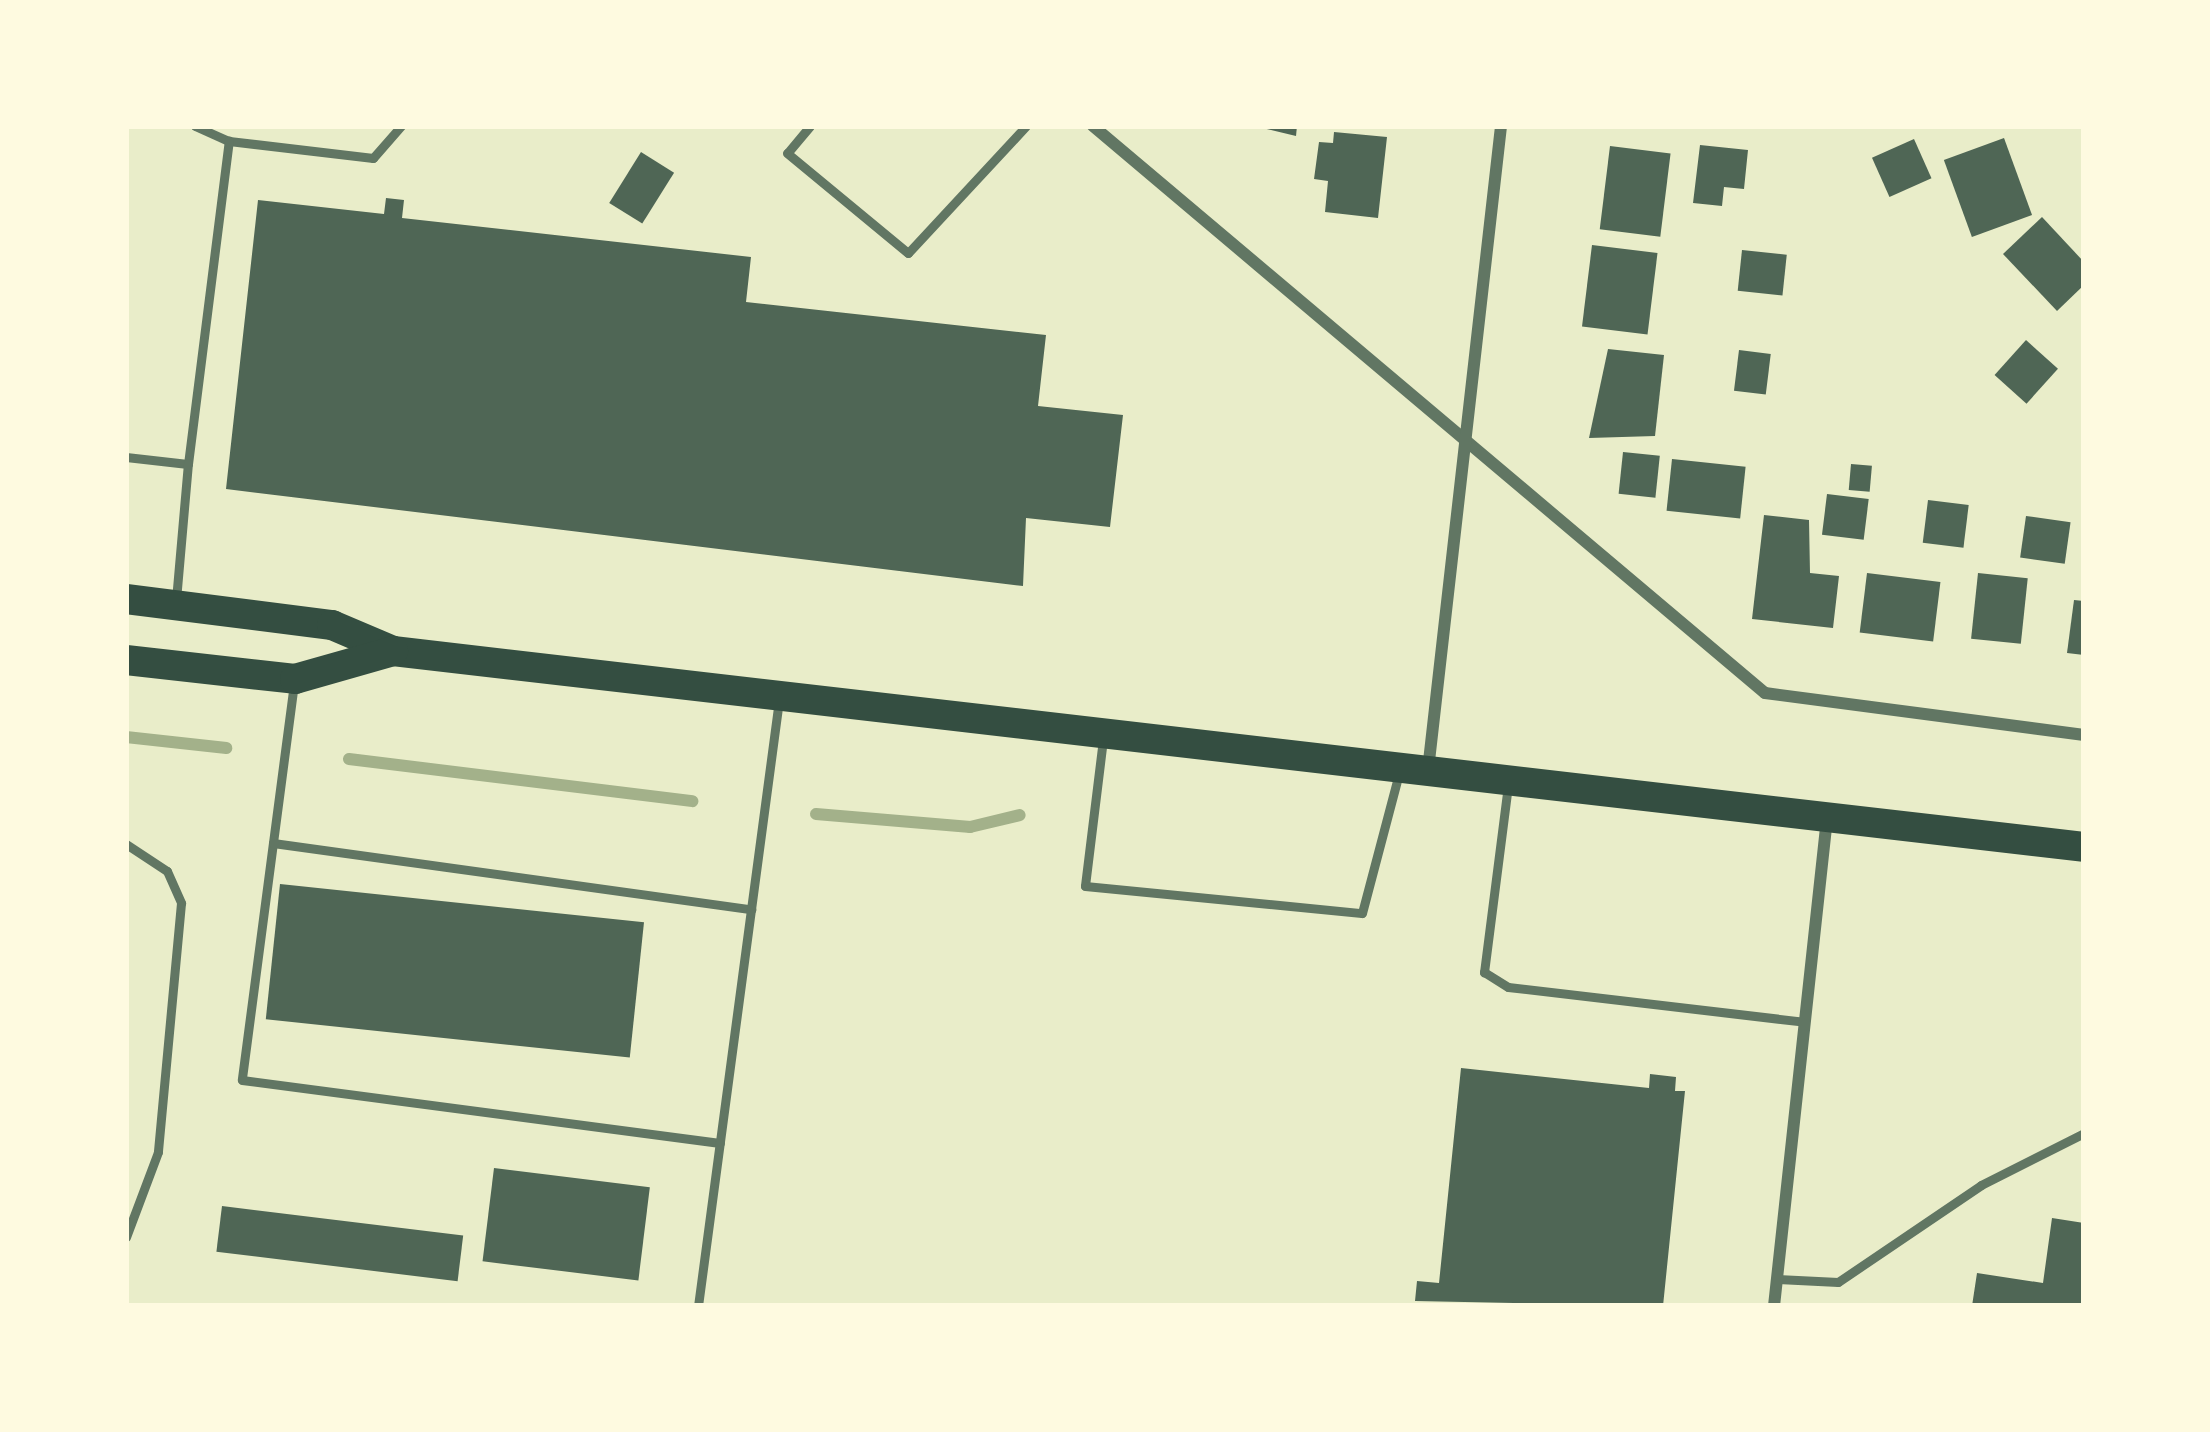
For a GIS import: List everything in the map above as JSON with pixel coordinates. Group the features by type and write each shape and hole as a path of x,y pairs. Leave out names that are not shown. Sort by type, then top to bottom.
{"main road":[{"path":"126,599 332,626 393,651 779,700 1828,814 2084,847"},
{"path":"126,660 295,679 393,651"}],"street":[{"path":"1093,126 1778,700 2084,736"},
{"path":"1414,770 1467,441 1502,126"},
{"path":"1774,1306 1828,814"}],"lane":[{"path":"195,126 229,141 374,158 401,126"},
{"path":"807,127 788,153 908,253 1026,126"},
{"path":"175,605 229,141"},
{"path":"126,457 188,464"},
{"path":"295,679 242,1080 720,1143"},
{"path":"698,1306 779,700"},
{"path":"1104,735 1085,886 1362,913 1414,770"},
{"path":"1509,780 1484,972 1508,987 1805,1022"},
{"path":"273,843 752,909"},
{"path":"126,844 166,871 181,903 158,1152 126,1238"},
{"path":"1777,1279 1838,1282 1981,1185 2084,1133"}],"building":[{"path":"1254,126 1297,126 1296,136"},
{"path":"1334,132 1387,137 1378,218 1325,212 1328,181 1314,179 1319,142 1333,143"},
{"path":"2004,138 2032,215 1972,237 1944,160"},
{"path":"1914,139 1931,178 1889,197 1872,158"},
{"path":"1700,145 1748,150 1744,189 1724,187 1722,206 1693,203"},
{"path":"1610,146 1671,153 1660,237 1600,229"},
{"path":"641,152 674,173 642,224 609,203"},
{"path":"386,198 404,200 402,218 751,257 746,302 1046,335 1038,406 1123,415 1110,527 1026,518 1023,586 226,489 258,200 384,214"},
{"path":"2042,217 2084,262 2084,285 2057,311 2003,254"},
{"path":"1592,245 1658,253 1648,334 1582,326"},
{"path":"1742,250 1787,255 1782,295 1738,291"},
{"path":"2026,340 2058,369 2027,404 1995,375"},
{"path":"1608,349 1664,355 1655,436 1589,438"},
{"path":"1739,350 1771,354 1766,395 1734,391"},
{"path":"1623,452 1660,456 1655,498 1619,494"},
{"path":"1672,459 1746,467 1740,518 1667,511"},
{"path":"1851,464 1872,466 1870,492 1849,490"},
{"path":"1827,494 1869,499 1864,540 1822,535"},
{"path":"1928,500 1969,505 1963,548 1923,543"},
{"path":"1764,515 1809,520 1810,573 1839,576 1833,628 1752,619"},
{"path":"2026,516 2071,522 2065,564 2020,558"},
{"path":"1867,573 1940,582 1933,642 1860,633"},
{"path":"1978,573 2028,578 2021,644 1971,639"},
{"path":"2074,600 2084,601 2084,655 2067,653"},
{"path":"280,884 644,922 630,1058 266,1019"},
{"path":"1461,1068 1649,1088 1650,1074 1676,1077 1675,1091 1685,1091 1663,1306 1415,1301 1417,1281 1439,1283"},
{"path":"494,1168 650,1187 638,1280 483,1261"},
{"path":"222,1206 463,1236 458,1281 216,1252"},
{"path":"2052,1218 2084,1223 2084,1306 1972,1306 1977,1273 2043,1283"}],"waterway":[{"path":"126,737 226,748"},
{"path":"349,759 692,801"},
{"path":"816,814 970,827 1020,815"}]}
